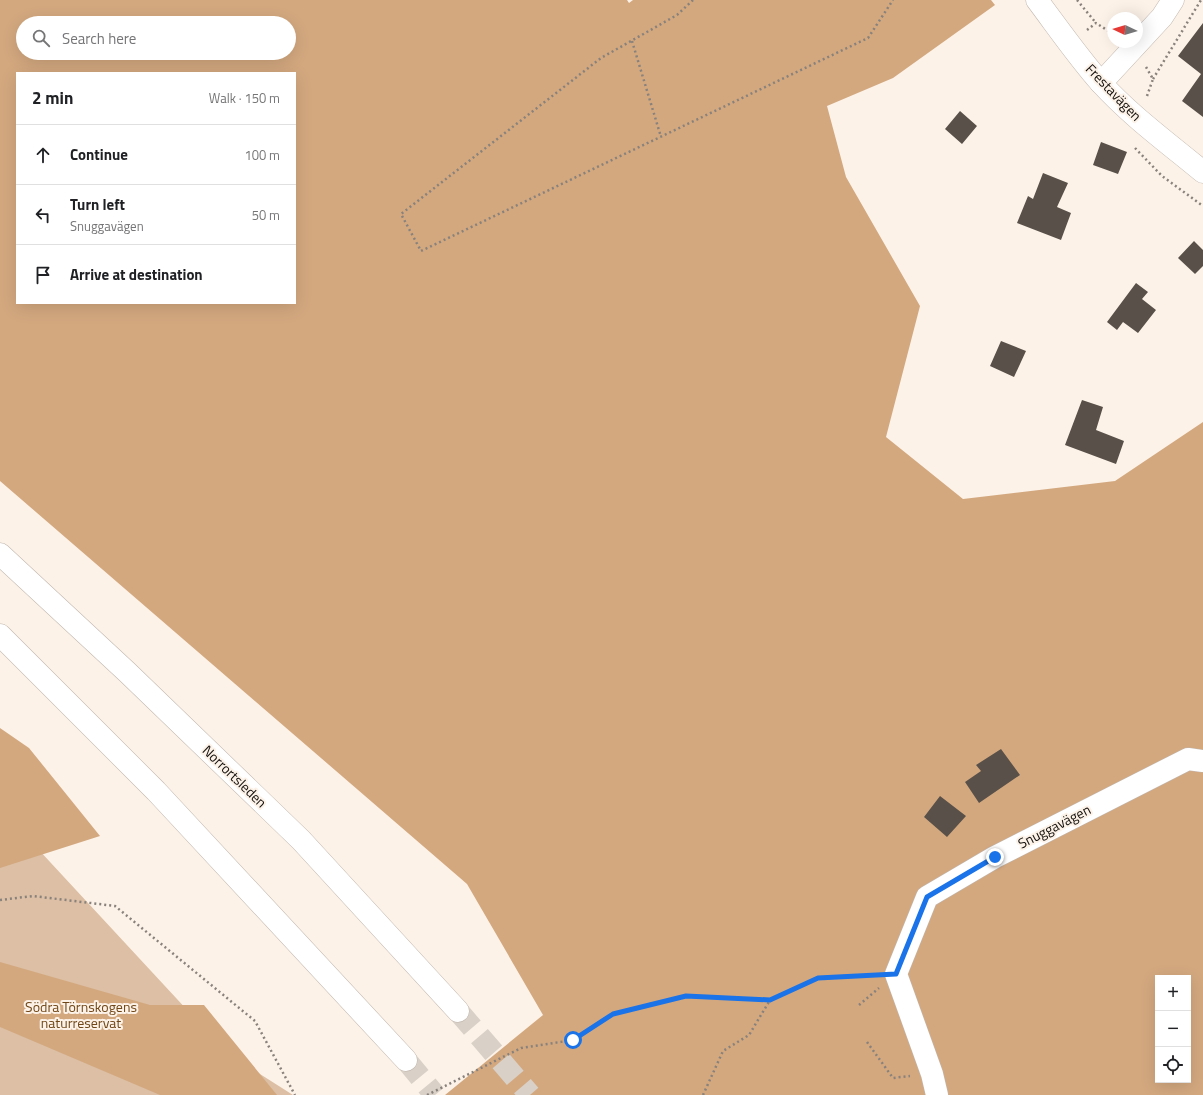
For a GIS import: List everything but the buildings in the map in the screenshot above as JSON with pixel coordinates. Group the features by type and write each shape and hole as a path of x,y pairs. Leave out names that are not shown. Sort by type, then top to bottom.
{"main road":[{"name":"Frestavägen","path":"1037,0 1101,83 1138,118 1203,172"},
{"path":"1143,38 1162,17 1173,0"},
{"path":"1101,83 1134,48"},
{"name":"Norrortsleden","path":"0,554 127,672 301,840 458,1011"},
{"path":"0,635 156,791 406,1060"},
{"name":"Snuggavägen","path":"896,974 927,897 995,857 1188,759 1203,761"},
{"path":"896,974 932,1074 937,1095"}],"path":[{"path":"693,0 677,15 601,58 401,214 421,251 868,38 893,0"},
{"path":"1077,0 1096,23 1107,30"},
{"path":"1138,118 1154,79 1201,0"},
{"path":"1069,43 1096,23"},
{"path":"632,41 661,137"},
{"path":"1134,48 1154,79"},
{"path":"0,900 33,896 115,906 254,1021 295,1095"},
{"path":"427,1095 521,1048 573,1040 613,1014 686,996 770,1000 818,978 896,974"},
{"path":"703,1095 723,1051 749,1035 770,1000"},
{"path":"867,1042 893,1078 932,1074"}],"green space":[{"path":"0,0 627,0 629,3 633,0 991,0 995,5 893,78 827,106 846,177 920,306 886,437 963,499 1115,481 1203,422 1203,1095 445,1095 543,1015 467,884 0,481"},
{"path":"0,728 29,748 100,836 0,868"},
{"name":"Södra Törnskogens naturreservat","path":"0,808 227,1053 293,1095 0,1095"},
{"path":"0,962 150,1005 204,1005 277,1095 160,1095 0,1027"}],"tunnel":[{"path":"458,1011 530,1095"},
{"path":"406,1060 435,1095"}],"route":[{"path":"573,1040 613,1014 686,996 770,1000 818,978 896,974 927,897 995,857"}]}
